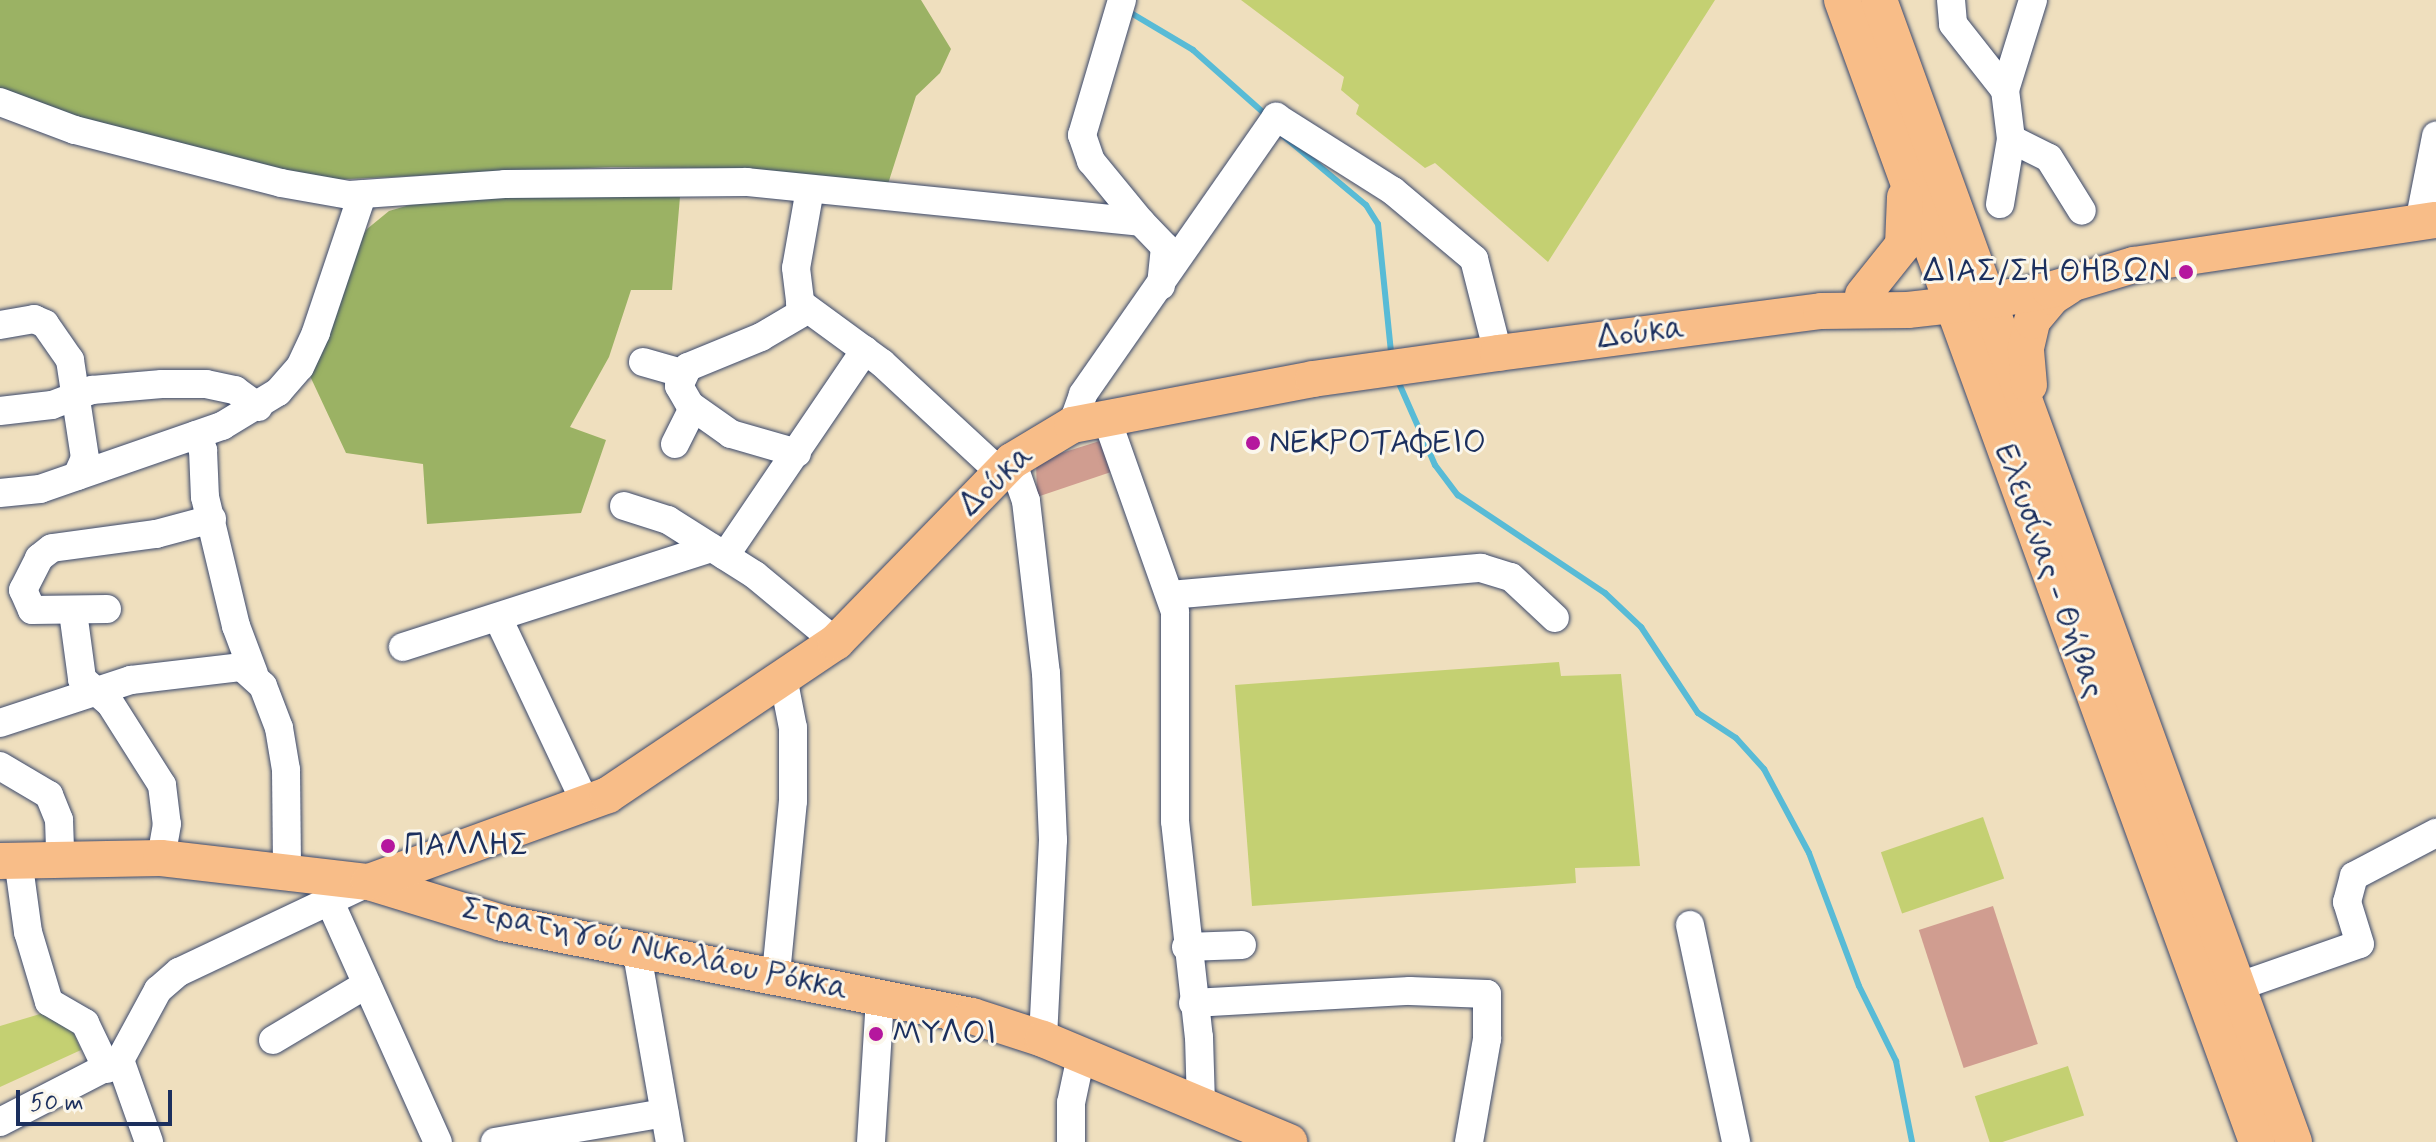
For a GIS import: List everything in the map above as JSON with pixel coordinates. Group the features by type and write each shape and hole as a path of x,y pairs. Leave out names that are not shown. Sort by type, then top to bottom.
{"main road":[{"name":"Ελευσίνας - Θήβας","path":"1842,0 2257,1142"},
{"name":"Ελευσίνας - Θήβας","path":"1879,0 2294,1142"},
{"path":"1863,295 1899,256 1907,232 1896,148"},
{"path":"1983,288 2072,285 2134,265 2427,221"},
{"path":"1983,288 2084,263 2134,265"},
{"path":"2037,438 2027,334 2040,309 2072,285"},
{"name":"Δούκα","path":"369,882 587,806 836,642 1007,468 1089,421 1313,379 1983,288"},
{"name":"Δούκα","path":"1821,311 1863,295 1947,293"},
{"name":"Στρατηγού Νικολάου Ρόκκα","path":"9,860 161,858 369,882 502,923 776,974 972,1016 1043,1039 1218,1122 1289,1142"}],"street":[{"path":"1122,0 1082,135 1091,161 1141,222"},
{"path":"1951,0 1953,24 2005,90"},
{"path":"2000,204 2011,139 2005,90 2033,0"},
{"path":"0,102 118,141 315,191 362,195 558,182 747,182 1141,222 1150,226 1165,247 1161,286"},
{"path":"1218,1122 1193,1003 1186,947 1172,746 1178,638 1170,595 1089,421 1083,394 1276,117 1393,191 1474,259 1498,353"},
{"path":"2427,221 2436,136"},
{"path":"2011,139 2049,158 2082,211"},
{"path":"810,189 795,289 807,310 865,350 1007,468 1026,501 1046,673 1053,840 1043,1039"},
{"path":"0,493 40,489 196,435 258,407 300,367 362,195"},
{"path":"643,362 682,373 807,310"},
{"path":"0,325 34,319 45,324 70,360 85,458 77,476"},
{"path":"403,647 719,552 797,453 865,350"},
{"path":"682,373 682,396 693,408 731,434 797,453"},
{"path":"0,411 52,405 125,385 206,384 235,390 258,407"},
{"path":"675,444 693,408"},
{"path":"196,435 203,450 212,519 236,626 254,674 276,715 283,746 287,874"},
{"path":"624,506 668,520 719,552 836,642"},
{"path":"107,609 73,612 32,610 12,602 29,575 52,548 156,534 212,519"},
{"path":"1170,595 1481,568 1511,577 1555,618"},
{"path":"73,612 82,679 110,703 162,785 167,824 161,858"},
{"path":"498,618 587,806"},
{"path":"0,723 96,693 187,670 242,667 254,674"},
{"path":"776,974 793,801 793,728 783,677"},
{"path":"0,766 49,795 59,820 60,857"},
{"path":"2237,987 2360,944 2347,902 2354,876 2436,833"},
{"path":"9,860 49,1002 85,1023 113,1065 149,1142"},
{"path":"0,1122 113,1065 167,980 369,882"},
{"path":"330,902 438,1142"},
{"path":"1690,925 1736,1142"},
{"path":"1186,947 1242,945"},
{"path":"636,948 670,1142"},
{"path":"273,1040 367,984"},
{"path":"1193,1003 1410,991 1487,994 1487,1039 1469,1142"},
{"path":"871,1142 880,997"},
{"path":"1071,1142 1071,1103 1081,1056"},
{"path":"495,1142 573,1135 665,1113"}],"green space":[{"path":"0,0 921,0 951,49 940,73 916,96 887,187 706,168 611,167 327,180 141,141 0,92"},
{"path":"1241,0 1715,0 1548,262 1435,163 1425,168 1356,114 1359,105 1341,90 1344,77"},
{"path":"510,195 680,197 672,290 631,290 609,357 570,427 606,440 581,513 427,524 423,464 346,453 310,376 354,249 367,229 389,211 413,204"},
{"path":"1559,662 1561,676 1621,674 1640,866 1575,868 1576,883 1252,906 1235,685"},
{"path":"1983,817 2004,878 1902,914 1881,852"},
{"path":"50,1011 73,1031 81,1050 0,1087 0,1026"},
{"path":"2068,1066 2084,1115 2002,1142 1990,1142 1975,1096"}],"building":[{"path":"1106,439 1117,470 1037,497 1036,461"},
{"path":"1993,906 2038,1044 1964,1068 1919,930"}],"waterway":[{"path":"1126,10 1193,50 1267,116"},
{"path":"1281,134 1366,205 1378,224 1391,351"},
{"path":"1398,381 1435,465 1458,495 1605,593 1641,627 1698,713 1736,738 1764,769 1809,853 1859,986 1896,1061 1912,1142"}],"place":[{"name":"ΔΙΑΣ/ΣΗ ΘΗΒΩΝ","path":"2186,272"},
{"name":"ΝΕΚΡΟΤΑΦΕΙΟ","path":"1253,443"},
{"name":"ΠΑΛΛΗΣ","path":"388,846"},
{"name":"ΜΥΛΟΙ","path":"876,1034"}]}
